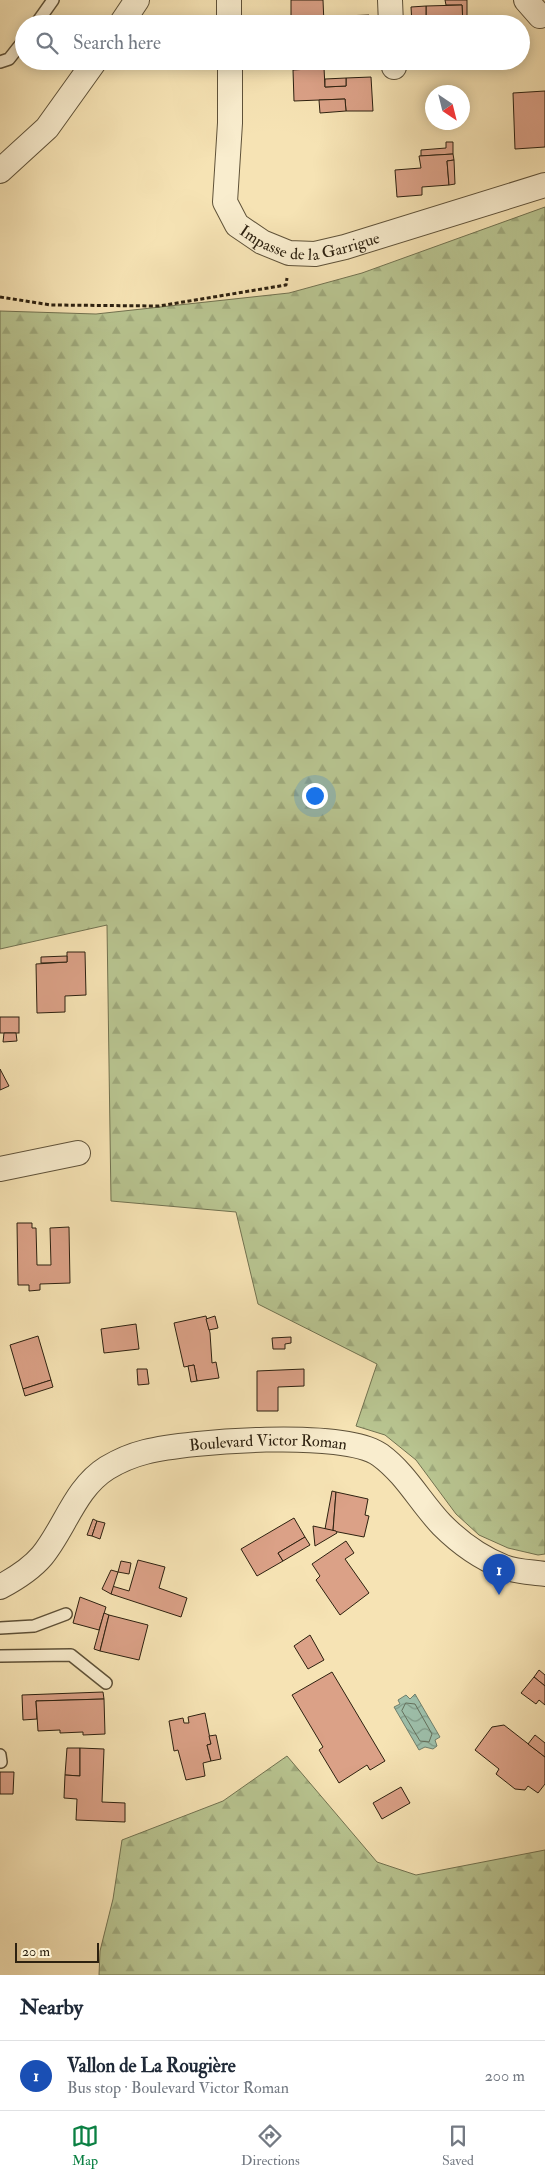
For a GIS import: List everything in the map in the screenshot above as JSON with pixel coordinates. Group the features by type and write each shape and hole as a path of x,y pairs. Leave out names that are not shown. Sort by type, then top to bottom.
{"street":[{"path":"127,15 137,0"},
{"path":"229,0 230,15"},
{"path":"390,0 391,15"},
{"path":"0,171 47,128 89,70"},
{"name":"Impasse de la Garrigue","path":"230,70 230,123 225,202 237,225 262,242 289,253 315,254 345,247 545,185"},
{"path":"0,1169 78,1154"},
{"name":"Boulevard Victor Roman","path":"0,1587 22,1574 42,1556 84,1489 106,1468 144,1452 233,1440 299,1440 350,1443 378,1454 407,1480 442,1524 472,1551 506,1568 545,1574"}],"lane":[{"path":"42,15 53,0"},
{"path":"0,62 9,60 15,52"},
{"path":"0,1628 34,1626 66,1614"},
{"path":"0,1656 70,1655 106,1682"},
{"path":"0,1755 0,1762"}],"green space":[{"path":"545,207 545,1554 538,1555 508,1548 479,1535 456,1514 416,1460 385,1435 356,1426 377,1364 258,1304 236,1212 111,1201 107,925 0,949 0,311 96,314 289,293 362,273"},
{"path":"287,1756 377,1862 416,1875 545,1850 545,1975 99,1975 100,1951 113,1899 122,1840 223,1801"}],"water":[{"path":"415,1694 440,1737 435,1740 437,1746 433,1749 425,1747 419,1750 394,1707 400,1704 398,1700 406,1695 410,1699"}],"building":[{"path":"291,0 323,0 324,15 291,15"},
{"path":"445,0 467,0 467,15 463,15 462,5 446,5"},
{"path":"462,5 463,15 426,15 426,6"},
{"path":"426,6 426,15 411,15 411,7"},
{"path":"293,70 324,70 325,87 346,86 346,78 371,77 373,111 346,111 345,99 294,101"},
{"path":"346,78 346,86 325,87 325,79"},
{"path":"545,91 545,147 515,149 513,93"},
{"path":"345,99 346,111 320,113 319,100"},
{"path":"446,142 453,142 453,154 421,156 421,150 446,148"},
{"path":"453,154 454,160 447,161 449,185 422,187 422,195 397,197 395,170 421,168 419,156"},
{"path":"454,160 455,184 449,185 447,161"},
{"path":"67,952 85,952 86,995 65,996 65,1012 37,1013 36,964 67,962"},
{"path":"67,956 67,962 41,963 41,957"},
{"path":"0,1017 19,1017 19,1033 0,1033"},
{"path":"4,1033 16,1033 17,1041 3,1042"},
{"path":"0,1069 9,1086 0,1090"},
{"path":"17,1223 32,1223 32,1228 36,1228 37,1265 51,1265 50,1228 69,1227 70,1283 40,1284 40,1290 29,1291 29,1285 18,1285"},
{"path":"206,1316 210,1333 212,1363 216,1362 219,1378 197,1381 194,1365 184,1367 174,1323"},
{"path":"215,1316 218,1328 209,1330 206,1319"},
{"path":"136,1324 139,1349 104,1353 101,1329"},
{"path":"38,1336 51,1380 23,1389 10,1345"},
{"path":"291,1337 291,1343 285,1344 285,1349 273,1349 272,1338"},
{"path":"194,1365 197,1381 191,1382 188,1366"},
{"path":"137,1369 147,1369 149,1384 138,1385"},
{"path":"304,1369 304,1386 278,1387 278,1411 257,1411 257,1371"},
{"path":"51,1380 53,1387 25,1396 23,1389"},
{"path":"332,1491 336,1492 333,1531 325,1529"},
{"path":"336,1492 368,1499 365,1515 369,1516 364,1537 333,1531"},
{"path":"294,1518 305,1537 278,1553 283,1561 257,1576 241,1549"},
{"path":"93,1519 97,1521 92,1536 87,1535"},
{"path":"97,1521 105,1523 100,1539 92,1536"},
{"path":"313,1526 336,1531 337,1533 315,1546"},
{"path":"305,1537 310,1545 283,1561 278,1553"},
{"path":"346,1541 354,1553 345,1559 369,1593 340,1615 316,1580 320,1576 312,1564"},
{"path":"138,1560 165,1567 159,1588 187,1598 181,1617 111,1594 112,1586 129,1591"},
{"path":"121,1561 131,1563 129,1574 118,1572"},
{"path":"111,1570 118,1572 111,1594 102,1589"},
{"path":"80,1597 106,1607 99,1630 73,1623"},
{"path":"104,1613 109,1615 100,1651 94,1649"},
{"path":"109,1615 148,1625 139,1660 100,1651"},
{"path":"310,1635 324,1660 308,1669 294,1646"},
{"path":"539,1670 545,1675 545,1686 534,1677"},
{"path":"332,1672 385,1761 370,1770 367,1765 339,1783 319,1750 323,1747 292,1695"},
{"path":"534,1677 545,1686 545,1705 539,1700 536,1704 521,1693"},
{"path":"103,1692 104,1699 36,1701 37,1719 23,1720 22,1695"},
{"path":"104,1699 105,1734 83,1735 83,1732 60,1733 60,1730 38,1731 36,1701"},
{"path":"205,1713 211,1744 207,1745 211,1761 203,1763 205,1776 186,1780 178,1750 174,1751 169,1721 183,1718 184,1723 189,1723 188,1717"},
{"path":"504,1725 545,1757 545,1784 538,1793 528,1786 525,1790 515,1789 496,1774 499,1769 475,1750 492,1727"},
{"path":"216,1735 221,1759 211,1761 207,1745 211,1744 209,1736"},
{"path":"535,1735 545,1743 545,1757 528,1744"},
{"path":"67,1748 80,1748 80,1776 65,1775"},
{"path":"80,1748 104,1749 102,1802 125,1803 125,1822 76,1820 77,1799 64,1798 65,1775 80,1776"},
{"path":"0,1772 14,1772 13,1794 0,1794"},
{"path":"401,1787 410,1803 382,1819 373,1803"}],"place":[{"name":"Vallon de La Rougière","path":"499,1595"}]}
